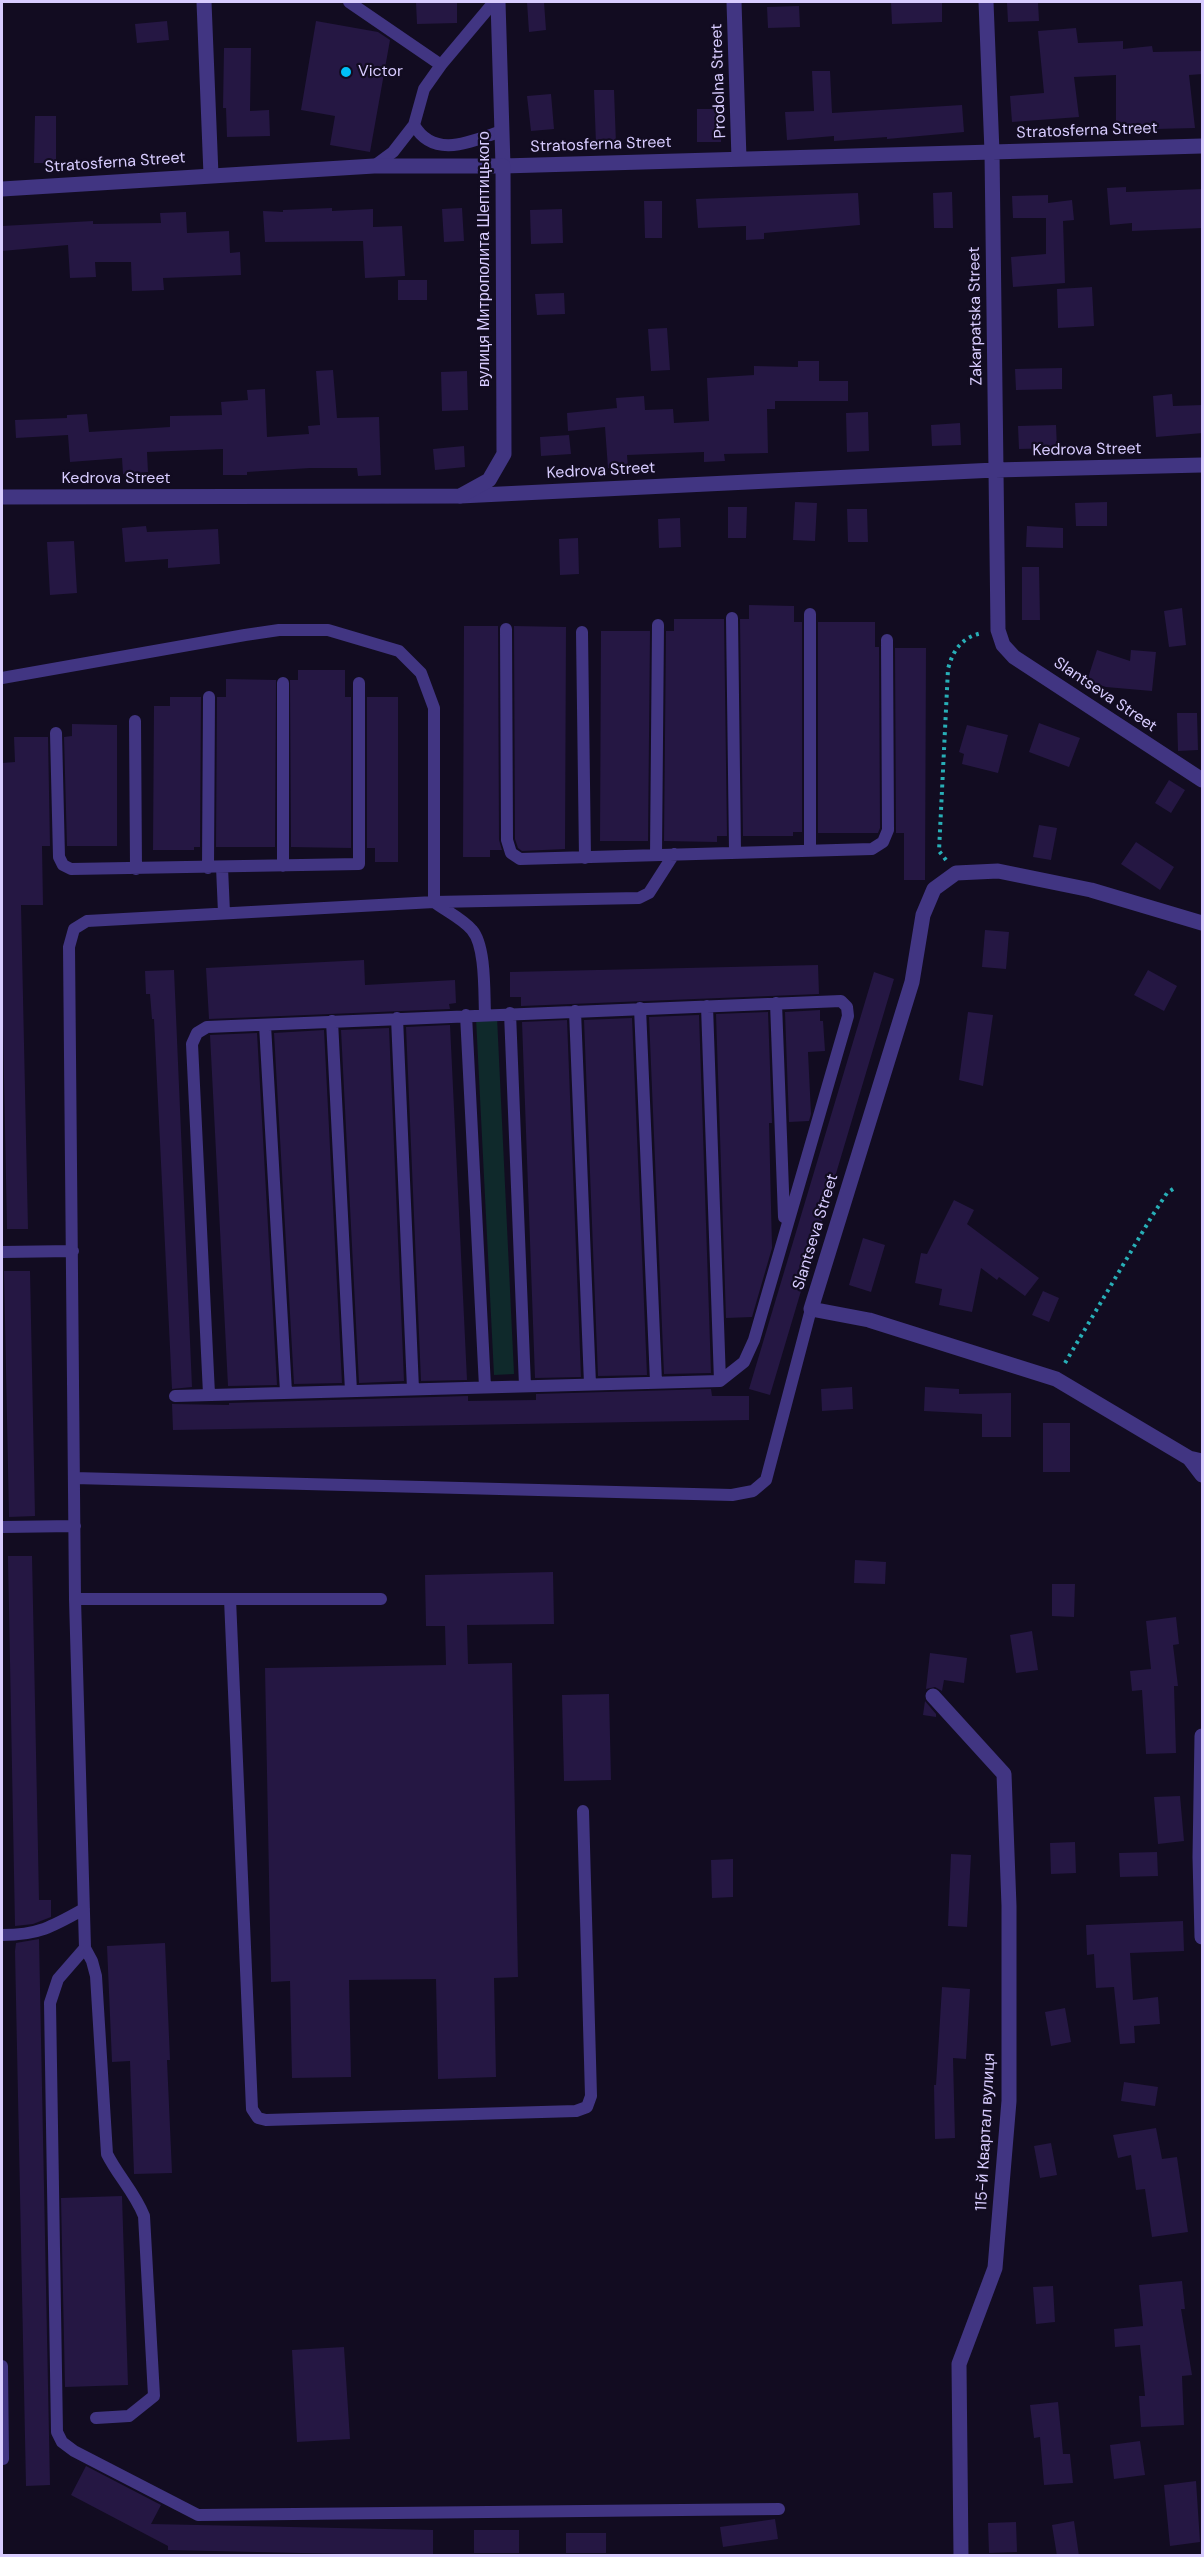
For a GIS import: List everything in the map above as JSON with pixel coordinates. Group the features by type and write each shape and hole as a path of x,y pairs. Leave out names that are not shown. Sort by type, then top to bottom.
{"street":[{"path":"204,2 211,175"},
{"name":"вулиця Митрополита Шептицького","path":"460,496 489,480 504,454 503,166 496,2"},
{"name":"Prodolna Street","path":"734,2 739,159"},
{"name":"Zakarpatska Street","path":"986,2 992,152 998,630"},
{"name":"Stratosferna Street","path":"2,189 374,166 503,166 1203,146"},
{"name":"Kedrova Street","path":"2,497 460,496 995,470 1203,465"},
{"name":"Slantseva Street","path":"998,630 1003,645 1014,657 1203,780"},
{"path":"956,873 998,871 1079,887 1203,923"},
{"name":"Slantseva Street","path":"956,873 934,889 923,915 912,982 811,1309 869,1320 1056,1379 1196,1460"},
{"path":"1196,1460 1203,1475"},
{"name":"115-й Квартал вулиця","path":"933,1696 1004,1774 1009,1906 1010,2101 995,2268 958,2364 961,2556"},
{"path":"1203,1736 1200,1857 1203,1937"}],"lane":[{"path":"349,2 441,65"},
{"path":"374,166 393,152 414,125 424,89 441,65 496,2"},
{"path":"414,125 419,134 431,142 447,147 465,144 502,131"},
{"path":"810,614 810,850"},
{"path":"732,618 735,852"},
{"path":"656,855 658,625"},
{"path":"506,629 507,840 511,853 520,859 872,849 883,842 888,830 887,640"},
{"path":"2,678 279,630 327,630 399,651 421,673 434,708 434,902"},
{"path":"582,632 585,858"},
{"path":"283,683 284,866"},
{"path":"56,733 59,857 63,865 71,869 359,864 359,683"},
{"path":"208,868 209,697"},
{"path":"135,721 136,869"},
{"path":"96,2418 129,2416 154,2396 144,2216 138,2199 115,2169 107,2154 96,1976 92,1961 84,1948 75,1599 69,947 74,929 87,921 224,913 434,902 639,898 649,893 674,855"},
{"path":"222,867 224,913"},
{"path":"434,902 472,929 477,938 481,951 485,1014"},
{"path":"175,1396 720,1381 744,1362 754,1340 784,1229 848,1016 847,1007 841,1001 485,1014 207,1027 197,1033 192,1044 209,1394"},
{"path":"776,1003 784,1229"},
{"path":"707,1006 720,1381"},
{"path":"640,1008 656,1382"},
{"path":"575,1011 590,1384"},
{"path":"510,1013 525,1386"},
{"path":"466,1015 485,1387"},
{"path":"397,1018 413,1389"},
{"path":"332,1021 351,1390"},
{"path":"265,1025 286,1392"},
{"path":"2,1252 73,1251"},
{"path":"74,1478 732,1495 753,1491 766,1480 811,1309"},
{"path":"2,1527 75,1526"},
{"path":"75,1599 381,1599"},
{"path":"230,1599 252,2109 258,2118 266,2120 576,2111 587,2107 591,2096 583,1811"},
{"path":"2,1935 27,1935 57,1925 84,1909"},
{"path":"84,1948 58,1979 50,2003 57,2432 62,2442 74,2451 198,2515 779,2509"},
{"path":"2,2367 3,2459"}],"path":[{"path":"956,873 939,851 948,669 952,655 971,635"},
{"path":"1056,1379 1152,1216 1167,1193 1176,1186"}],"green space":[{"path":"497,1017 514,1374 494,1375 476,1018"}],"building":[{"path":"416,2 457,2 457,23 417,24"},
{"path":"527,2 544,2 546,30 529,32"},
{"path":"891,2 942,2 942,22 892,24"},
{"path":"1038,2 1039,21 1008,22 1007,3"},
{"path":"799,6 800,27 768,28 767,7"},
{"path":"167,21 169,40 137,43 135,24"},
{"name":"Victor","path":"316,21 378,32 390,40 370,152 330,145 335,116 301,110"},
{"path":"1076,28 1078,43 1123,41 1123,49 1152,46 1153,52 1203,51 1203,74 1189,75 1195,128 1116,130 1116,75 1074,77 1079,117 1012,122 1010,96 1044,93 1038,31"},
{"path":"224,48 251,48 250,111 269,110 270,136 227,137 226,108 223,108"},
{"path":"812,71 830,71 832,113 962,105 964,132 887,139 887,137 834,141 834,136 787,140 785,112 814,111"},
{"path":"594,90 614,90 616,144 596,144"},
{"path":"551,94 554,129 531,131 527,96"},
{"path":"697,109 721,109 721,142 697,142"},
{"path":"35,116 56,116 56,163 34,163"},
{"path":"1126,187 1126,192 1203,189 1203,228 1132,231 1132,223 1110,225 1107,188"},
{"path":"952,192 953,228 934,228 933,193"},
{"path":"858,193 860,225 764,233 764,239 746,240 746,226 698,228 696,199"},
{"path":"1048,195 1048,203 1072,200 1074,220 1063,221 1065,283 1013,287 1011,257 1046,254 1046,218 1013,218 1012,196"},
{"path":"644,201 662,201 662,238 645,238"},
{"path":"332,208 332,211 373,209 373,227 402,226 405,276 365,278 363,241 265,242 263,211 283,212 283,210"},
{"path":"462,208 464,241 444,242 442,209"},
{"path":"562,209 563,243 531,244 530,210"},
{"path":"186,212 187,233 229,231 230,253 240,252 241,275 163,278 164,290 132,291 131,262 95,262 96,277 70,278 68,245 2,251 2,226 93,221 93,224 161,223 160,213"},
{"path":"398,280 427,280 427,300 398,300"},
{"path":"1092,287 1094,326 1058,328 1057,289"},
{"path":"564,293 565,314 537,315 535,294"},
{"path":"667,328 670,370 651,371 648,329"},
{"path":"798,361 819,361 819,381 848,381 848,401 775,401 775,409 767,409 768,453 724,454 725,461 704,462 704,452 627,455 628,467 608,468 605,427 568,431 567,413 617,408 616,398 644,396 645,410 673,409 674,423 709,421 707,378 754,375 754,366 798,367"},
{"path":"1062,368 1062,389 1016,390 1015,369"},
{"path":"333,370 337,418 379,417 381,475 358,476 357,468 310,468 247,472 247,475 223,475 223,449 147,452 148,472 123,474 122,458 70,462 68,435 16,438 15,420 67,418 67,415 87,414 89,432 170,427 170,416 222,415 221,402 248,400 247,390 265,389 267,437 309,434 308,426 320,425 316,371"},
{"path":"467,371 468,410 442,411 441,372"},
{"path":"1172,394 1173,406 1203,405 1203,433 1156,437 1153,396"},
{"path":"868,412 869,451 847,452 846,413"},
{"path":"960,423 961,445 932,446 931,425"},
{"path":"1056,425 1057,448 1019,449 1018,426"},
{"path":"569,435 571,454 541,456 540,437"},
{"path":"464,446 465,467 435,470 433,449"},
{"path":"795,502 817,503 815,541 793,540"},
{"path":"1107,502 1107,526 1076,526 1075,503"},
{"path":"728,507 747,507 746,538 728,538"},
{"path":"847,509 867,509 868,542 848,542"},
{"path":"680,518 681,547 659,548 658,519"},
{"path":"146,526 147,532 218,529 220,564 168,568 168,559 125,562 122,528"},
{"path":"1027,526 1063,528 1063,548 1026,547"},
{"path":"578,538 579,574 560,575 559,539"},
{"path":"74,541 77,593 50,595 47,542"},
{"path":"1022,567 1039,567 1040,620 1022,620"},
{"path":"749,605 794,606 794,622 802,622 802,832 793,832 793,836 743,836 740,619 749,619"},
{"path":"1182,608 1186,645 1169,647 1164,611"},
{"path":"674,619 724,619 727,836 717,836 717,842 664,841 666,631 674,631"},
{"path":"818,622 875,622 875,647 879,647 880,828 878,833 818,833"},
{"path":"464,626 498,626 499,840 502,850 490,850 490,857 463,857"},
{"path":"514,626 566,627 565,849 522,851 518,848 515,839"},
{"path":"601,631 650,631 648,841 600,841"},
{"path":"895,648 926,648 925,880 904,880 904,833 896,833"},
{"path":"1097,650 1130,661 1131,650 1156,652 1152,691 1106,687 1087,681"},
{"path":"298,670 345,670 345,697 351,697 351,848 291,847 290,680 298,680"},
{"path":"226,679 276,680 275,847 216,847 217,697 226,697"},
{"path":"170,697 201,697 200,847 194,847 194,850 153,850 154,706 170,706"},
{"path":"367,697 398,697 398,862 375,862 375,848 367,848"},
{"path":"1177,713 1197,713 1198,750 1178,751"},
{"path":"1039,723 1080,738 1069,767 1029,752"},
{"path":"72,724 117,725 117,846 67,846 64,737 72,736"},
{"path":"967,725 1008,735 998,773 962,764 964,754 959,752"},
{"path":"14,737 48,737 50,846 42,846 43,905 21,905 28,1229 7,1229 2,976 2,763 15,762"},
{"path":"1169,780 1185,790 1171,813 1155,803"},
{"path":"1039,825 1057,828 1051,860 1033,857"},
{"path":"1136,842 1174,867 1160,890 1121,864"},
{"path":"985,930 1009,932 1006,969 982,967"},
{"path":"364,960 365,985 455,980 456,1003 449,1004 450,1009 209,1019 206,968"},
{"path":"818,965 819,994 521,1006 521,997 510,997 510,972"},
{"path":"174,970 192,1387 172,1389 154,1019 152,1019 150,994 146,994 145,971"},
{"path":"1148,970 1177,986 1164,1011 1134,995"},
{"path":"874,972 894,979 770,1395 749,1389"},
{"path":"820,1010 825,1051 808,1052 811,1114 809,1121 789,1122 785,1012"},
{"path":"768,1012 772,1123 769,1123 772,1248 752,1317 726,1318 716,1014"},
{"path":"968,1012 993,1015 983,1086 959,1080"},
{"path":"699,1015 711,1373 664,1374 649,1017"},
{"path":"632,1018 647,1375 598,1376 584,1020"},
{"path":"567,1020 581,1377 535,1378 522,1022"},
{"path":"450,1025 467,1380 421,1381 406,1027"},
{"path":"389,1028 404,1381 359,1383 341,1030"},
{"path":"324,1030 342,1383 294,1384 274,1033"},
{"path":"257,1033 277,1385 228,1386 210,1035"},
{"path":"954,1200 974,1210 967,1224 1039,1278 1025,1296 999,1277 997,1280 981,1268 972,1312 939,1305 942,1289 915,1283 921,1253 927,1254"},
{"path":"863,1238 885,1245 871,1292 849,1285"},
{"path":"4,1271 30,1271 35,1516 9,1517"},
{"path":"1043,1291 1059,1298 1049,1322 1032,1315"},
{"path":"852,1387 853,1409 822,1411 821,1389"},
{"path":"925,1387 959,1389 959,1394 1011,1393 1011,1437 982,1437 982,1414 924,1411"},
{"path":"711,1389 712,1396 749,1396 749,1420 173,1430 172,1404 229,1405 229,1403 468,1396 468,1401 536,1400 536,1394"},
{"path":"1043,1423 1070,1423 1070,1472 1043,1472"},
{"path":"8,1556 32,1556 39,1900 51,1900 51,1917 33,1924 15,1926"},
{"path":"855,1560 886,1562 885,1584 854,1583"},
{"path":"553,1572 554,1624 467,1625 468,1664 512,1663 518,1977 494,1978 496,2077 438,2079 436,1979 349,1980 351,2077 292,2078 290,1981 271,1982 265,1668 446,1665 445,1626 426,1626 425,1575"},
{"path":"1052,1584 1075,1584 1074,1617 1052,1616"},
{"path":"1176,1617 1179,1644 1173,1645 1178,1686 1174,1686 1176,1753 1146,1754 1142,1690 1132,1691 1130,1671 1151,1669 1146,1621"},
{"path":"1032,1631 1038,1670 1016,1673 1010,1635"},
{"path":"930,1653 967,1658 964,1683 944,1680 942,1691 935,1687 926,1689"},
{"path":"609,1694 611,1780 564,1781 562,1695"},
{"path":"925,1701 936,1714 936,1717 923,1715"},
{"path":"1180,1796 1184,1841 1158,1844 1154,1797"},
{"path":"1075,1842 1076,1873 1051,1874 1050,1843"},
{"path":"1157,1852 1158,1876 1120,1877 1119,1853"},
{"path":"951,1854 971,1855 967,1927 948,1926"},
{"path":"733,1859 733,1897 712,1898 711,1860"},
{"path":"1183,1921 1184,1951 1130,1953 1133,2000 1158,1997 1160,2024 1134,2026 1135,2043 1120,2044 1114,1987 1096,1988 1094,1954 1087,1955 1086,1925"},
{"path":"39,1939 50,2485 26,2486 15,1951 16,1943"},
{"path":"165,1943 172,2173 134,2174 130,2061 112,2062 107,1946"},
{"path":"942,1987 970,1989 966,2059 953,2058 955,2138 935,2139 934,2085 936,2085"},
{"path":"1065,2008 1071,2042 1051,2046 1045,2012"},
{"path":"1124,2082 1158,2087 1155,2106 1121,2101"},
{"path":"1156,2128 1162,2159 1177,2157 1188,2232 1152,2237 1145,2189 1136,2190 1131,2155 1118,2158 1113,2135"},
{"path":"1051,2143 1057,2175 1040,2178 1034,2146"},
{"path":"122,2196 128,2385 65,2387 61,2198"},
{"path":"1182,2281 1185,2309 1181,2309 1192,2375 1182,2376 1184,2425 1141,2427 1139,2396 1145,2396 1140,2345 1115,2347 1114,2329 1143,2326 1139,2285"},
{"path":"1053,2286 1055,2322 1036,2324 1033,2287"},
{"path":"344,2347 350,2439 297,2442 292,2350"},
{"path":"1058,2402 1063,2454 1070,2454 1073,2483 1044,2485 1040,2437 1034,2438 1030,2405"},
{"path":"1140,2441 1145,2475 1114,2479 1110,2445"},
{"path":"86,2466 161,2505 151,2524 433,2530 433,2556 168,2550 168,2546 71,2495"},
{"path":"1196,2481 1200,2542 1170,2546 1164,2485"},
{"path":"775,2519 778,2539 723,2547 720,2527"},
{"path":"1074,2521 1079,2556 1057,2556 1052,2525"},
{"path":"1016,2522 1017,2552 989,2553 988,2523"},
{"path":"474,2530 519,2530 519,2553 474,2553"},
{"path":"566,2533 606,2533 606,2553 566,2553"}],"place":[{"name":"Victor","path":"346,72"}]}
